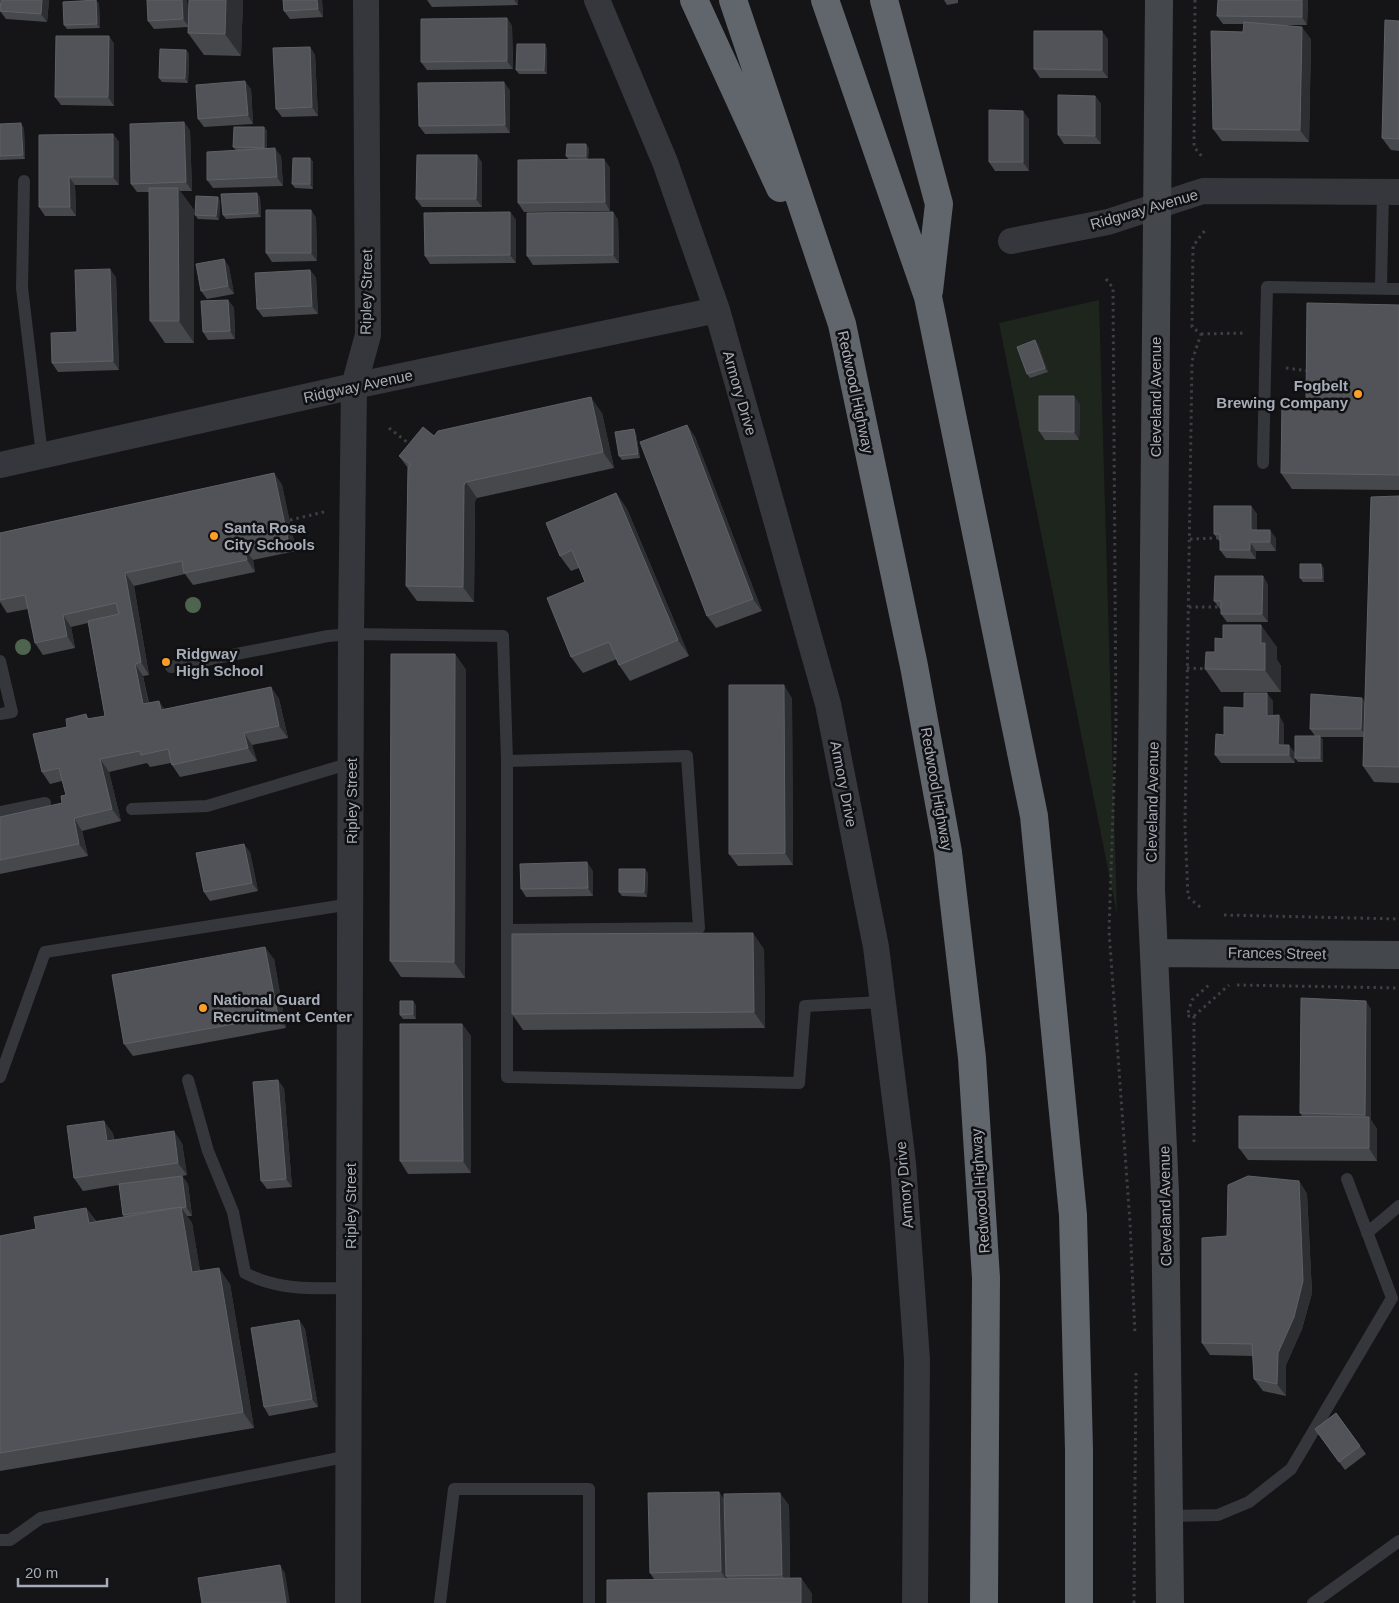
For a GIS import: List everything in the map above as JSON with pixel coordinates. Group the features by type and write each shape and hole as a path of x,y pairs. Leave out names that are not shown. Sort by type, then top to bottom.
{"highway":[{"path":"694,0 842,324"},
{"name":"Redwood Highway","path":"732,0 842,324 914,666 948,852 970,1048 986,1278 984,1603"},
{"path":"824,0 928,297 1034,816 1073,1214 1079,1450 1079,1603"},
{"path":"884,0 939,204 928,297"}],"street":[{"name":"Ripley Street","path":"348,1603 351,634 354,386 368,335 366,0"},
{"name":"Armory Drive","path":"597,0 664,162 717,310 828,704 876,947 903,1163 917,1360 915,1603"},
{"name":"Cleveland Avenue","path":"1159,0 1155,206 1155,638 1151,890 1165,1192 1170,1603"},
{"name":"Ridgway Avenue","path":"1011,241 1108,222 1203,191 1391,192"},
{"name":"Ridgway Avenue","path":"0,465 354,386 717,310"},
{"name":"Frances Street","path":"1155,953 1399,955"}],"lane":[{"path":"24,181 22,288 42,455"},
{"path":"1381,288 1391,192"},
{"path":"1263,463 1267,286 1399,289"},
{"path":"171,667 328,636 351,634 504,636 507,761 507,1077 799,1083 805,1006 883,1002"},
{"path":"0,661 12,712 0,714"},
{"path":"507,761 687,756 699,928 508,930"},
{"path":"132,809 207,806 351,763"},
{"path":"0,812 45,803"},
{"path":"0,1077 45,952 351,904"},
{"path":"188,1080 208,1151 234,1212 245,1273 261,1281 299,1289 350,1288"},
{"path":"1170,1516 1218,1515 1249,1502 1291,1469 1392,1298 1347,1179"},
{"path":"1367,1233 1399,1206"},
{"path":"0,1540 10,1540 41,1518 349,1456"},
{"path":"440,1603 454,1489 589,1489 589,1603"},
{"path":"1313,1603 1399,1540"}],"path":[{"path":"1195,0 1194,147 1204,159"},
{"path":"1200,907 1188,896 1185,826 1192,361 1201,334 1192,326 1193,246 1206,229"},
{"path":"1106,279 1113,288 1115,655 1109,931 1130,1222 1135,1340"},
{"path":"389,428 417,450"},
{"path":"290,520 330,511"},
{"path":"1190,539 1220,538"},
{"path":"1189,607 1220,607"},
{"path":"1188,668 1216,669"},
{"path":"1224,915 1399,919"},
{"path":"1228,979 1228,985"},
{"path":"1205,986 1216,981"},
{"path":"1194,1016 1228,985 1399,988"},
{"path":"1134,1603 1136,1369"}],"shaded area":[{"path":"1099,300 1117,914 999,323"}],"building":[{"path":"1,0 42,0 41,14 0,11"},
{"path":"96,0 97,24 64,25 63,2"},
{"path":"147,0 182,0 183,19 148,21"},
{"path":"189,0 226,0 225,34 188,33"},
{"path":"283,0 317,0 318,9 284,11"},
{"path":"1218,0 1302,0 1302,17 1217,16"},
{"path":"507,18 507,61 421,62 421,19"},
{"path":"1385,20 1399,21 1399,139 1382,138"},
{"path":"1244,22 1302,27 1300,130 1213,129 1211,31 1243,32"},
{"path":"1034,31 1102,31 1102,70 1034,69"},
{"path":"56,36 109,36 108,97 55,97"},
{"path":"517,44 545,44 544,70 516,70"},
{"path":"310,47 312,107 276,109 273,48"},
{"path":"160,49 186,50 185,78 159,78"},
{"path":"245,81 248,115 198,119 196,85"},
{"path":"504,82 505,125 419,126 418,83"},
{"path":"1058,95 1095,96 1095,136 1058,135"},
{"path":"989,110 1023,111 1023,162 989,162"},
{"path":"184,122 186,182 131,184 130,124"},
{"path":"21,123 23,155 0,156 0,124"},
{"path":"234,127 264,127 264,148 233,147"},
{"path":"113,134 113,177 69,177 70,207 39,207 39,135"},
{"path":"567,144 586,144 586,156 566,156"},
{"path":"275,148 277,177 207,180 207,152"},
{"path":"417,155 477,155 476,199 416,199"},
{"path":"293,158 310,158 310,184 292,184"},
{"path":"604,159 605,202 518,203 518,160"},
{"path":"149,188 178,188 179,321 150,321"},
{"path":"257,193 258,213 223,215 221,194"},
{"path":"196,196 218,197 216,216 195,215"},
{"path":"266,210 311,210 311,253 266,253"},
{"path":"510,212 510,255 425,256 424,213"},
{"path":"613,212 613,255 527,256 527,213"},
{"path":"224,259 228,286 201,291 196,264"},
{"path":"110,269 113,361 52,363 51,333 77,332 75,270"},
{"path":"310,270 312,306 257,309 255,273"},
{"path":"228,300 230,331 203,332 201,301"},
{"name":"Fogbelt Brewing Company","path":"1307,303 1399,305 1399,475 1281,473 1282,401 1306,401"},
{"path":"1035,340 1045,368 1027,374 1017,347"},
{"path":"1039,396 1074,396 1074,432 1039,431"},
{"path":"591,397 603,452 466,482 464,485 463,587 406,586 408,468 410,464 399,456 423,427 434,436 438,431"},
{"path":"687,425 753,599 707,616 640,442"},
{"path":"634,429 638,454 619,456 615,432"},
{"path":"274,473 288,539 244,548 247,560 184,573 182,561 125,573 141,662 135,664 143,704 159,701 161,710 271,687 279,726 244,733 248,748 172,765 168,749 141,755 140,751 100,759 112,809 74,818 79,844 0,860 0,817 62,803 61,796 66,795 59,768 42,772 33,734 67,727 66,719 86,714 87,719 105,716 88,621 119,614 116,603 63,615 67,636 35,643 25,595 0,600 0,533"},
{"path":"616,493 678,640 619,665 609,642 571,657 547,598 585,582 572,550 560,556 546,523"},
{"path":"1399,496 1399,767 1363,766 1371,497"},
{"path":"1214,506 1251,506 1251,530 1270,530 1270,542 1250,542 1250,550 1220,550 1220,534 1214,534"},
{"path":"1300,564 1321,564 1322,578 1300,578"},
{"path":"1215,576 1263,576 1262,614 1221,614 1221,601 1214,601"},
{"path":"1223,625 1261,625 1261,643 1265,643 1265,670 1205,669 1206,652 1215,652 1215,638 1223,639"},
{"path":"391,654 455,654 454,962 390,961"},
{"path":"729,685 784,685 785,853 729,854"},
{"path":"1244,693 1267,693 1267,716 1279,715 1278,745 1289,745 1289,755 1215,755 1216,734 1224,735 1224,707 1244,708"},
{"path":"1311,694 1362,698 1361,729 1310,729"},
{"path":"1295,736 1320,736 1320,758 1295,758"},
{"path":"244,844 252,883 204,892 196,853"},
{"path":"587,862 588,888 521,889 520,864"},
{"path":"619,869 645,869 644,892 619,892"},
{"path":"753,933 754,1012 512,1014 512,934"},
{"name":"National Guard Recruitment Center","path":"265,947 278,1016 124,1044 112,975"},
{"path":"1301,998 1366,1001 1365,1115 1300,1113"},
{"path":"400,1001 413,1001 413,1014 400,1015"},
{"path":"400,1024 462,1024 463,1161 400,1161"},
{"path":"278,1080 286,1179 261,1181 253,1082"},
{"path":"1239,1116 1369,1117 1369,1148 1239,1148"},
{"path":"104,1121 107,1141 174,1131 178,1163 74,1178 67,1126"},
{"path":"182,1176 186,1207 123,1215 119,1184"},
{"path":"1248,1176 1299,1181 1303,1281 1294,1317 1278,1353 1277,1384 1254,1379 1252,1344 1202,1343 1202,1238 1227,1236 1228,1185"},
{"path":"181,1207 192,1272 219,1268 243,1412 0,1453 0,1236 36,1229 34,1217 86,1208 89,1223"},
{"path":"299,1320 312,1399 264,1407 251,1328"},
{"path":"1336,1413 1360,1446 1339,1462 1315,1429"},
{"path":"719,1492 721,1571 650,1573 648,1493"},
{"path":"780,1493 782,1575 726,1576 724,1494"},
{"path":"280,1565 286,1603 202,1603 198,1578"},
{"path":"801,1578 801,1603 607,1603 607,1580"}],"place":[{"name":"Fogbelt Brewing Company","path":"1358,394"},
{"name":"Santa Rosa City Schools","path":"214,536"},
{"name":"Ridgway High School","path":"166,662"},
{"name":"National Guard Recruitment Center","path":"203,1008"}]}
